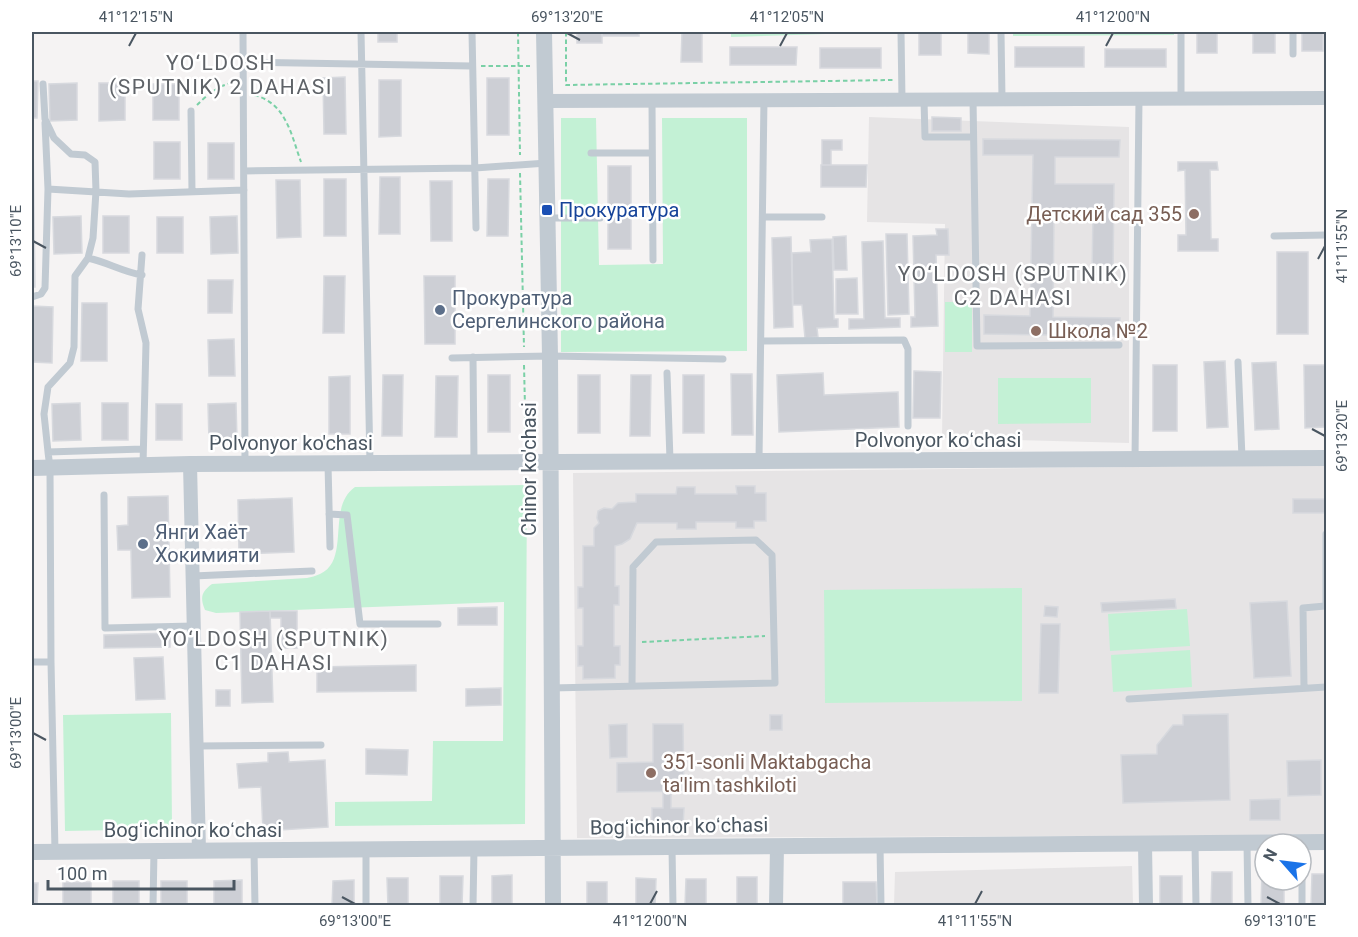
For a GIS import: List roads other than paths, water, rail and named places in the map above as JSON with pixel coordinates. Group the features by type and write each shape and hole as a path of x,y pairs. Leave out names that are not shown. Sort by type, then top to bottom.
{"street":[{"name":"Chinor ko'chasi","path":"544,32 550,356 553,906"},
{"path":"545,101 1326,98"},
{"name":"Polvonyor ko'chasi","path":"32,468 49,460 143,457 190,464 550,464"},
{"name":"Polvonyor koʻchasi","path":"550,464 1326,458"},
{"path":"190,464 199,851"},
{"name":"Bogʻichinor koʻchasi","path":"32,852 1253,843"},
{"path":"1144,844 1146,906"},
{"path":"776,906 777,846"}],"lane":[{"path":"243,32 245,464"},
{"path":"362,32 370,464"},
{"path":"472,32 476,228"},
{"path":"901,32 902,100"},
{"path":"1001,32 1002,99"},
{"path":"1181,32 1181,99"},
{"path":"1293,32 1293,54"},
{"path":"243,62 472,66"},
{"path":"32,297 41,294 45,288 48,189 43,84"},
{"path":"759,462 764,99"},
{"path":"973,99 977,346 1119,345"},
{"path":"1135,459 1139,99"},
{"path":"924,100 925,137 973,137"},
{"path":"652,101 653,260"},
{"path":"191,111 192,192"},
{"path":"45,119 54,138 71,154 85,155 95,162 96,191 93,238 88,258 75,276 74,347 70,363 48,387 44,414 49,460 55,852"},
{"path":"591,153 652,153"},
{"path":"244,171 475,168 547,163"},
{"path":"48,189 129,194 244,190"},
{"path":"763,217 822,217"},
{"path":"547,218 600,218"},
{"path":"1274,236 1326,235"},
{"path":"142,255 138,309 146,343 143,457"},
{"path":"88,258 102,261 128,273 142,275"},
{"path":"761,341 904,340 908,349 908,426"},
{"path":"452,358 550,356 723,359"},
{"path":"473,357 474,464"},
{"path":"1238,362 1242,458"},
{"path":"667,373 670,463"},
{"path":"328,464 330,547"},
{"path":"104,495 105,628 194,626"},
{"path":"329,514 347,515 360,624 438,624"},
{"path":"1304,688 1303,608 1326,606 1326,534"},
{"path":"551,688 776,683 772,555 756,540 656,542 633,567 632,686"},
{"path":"193,576 312,571"},
{"path":"32,662 51,662"},
{"path":"1129,699 1326,687"},
{"path":"197,746 321,745"},
{"path":"1195,843 1196,906"},
{"path":"1247,843 1248,906"},
{"path":"880,845 881,906"},
{"path":"672,847 673,906"},
{"path":"473,906 474,849"},
{"path":"254,850 255,906"},
{"path":"366,850 366,906"},
{"path":"153,906 154,851"}],"place":[{"name":"Прокуратура","path":"547,210"},
{"name":"Детский сад 355","path":"1194,214"},
{"name":"Прокуратура Сергелинского района","path":"440,310"},
{"name":"Школа №2","path":"1036,331"},
{"name":"Янги Хаёт Хокимияти","path":"143,544"},
{"name":"351-sonli Maktabgacha ta'lim tashkiloti","path":"651,773"}],"district":[{"name":"YO‘LDOSH (SPUTNIK) 2 DAHASI","path":"221,75"},
{"name":"YO‘LDOSH (SPUTNIK) C2 DAHASI","path":"1013,286"},
{"name":"YO‘LDOSH (SPUTNIK) C1 DAHASI","path":"274,651"}]}
